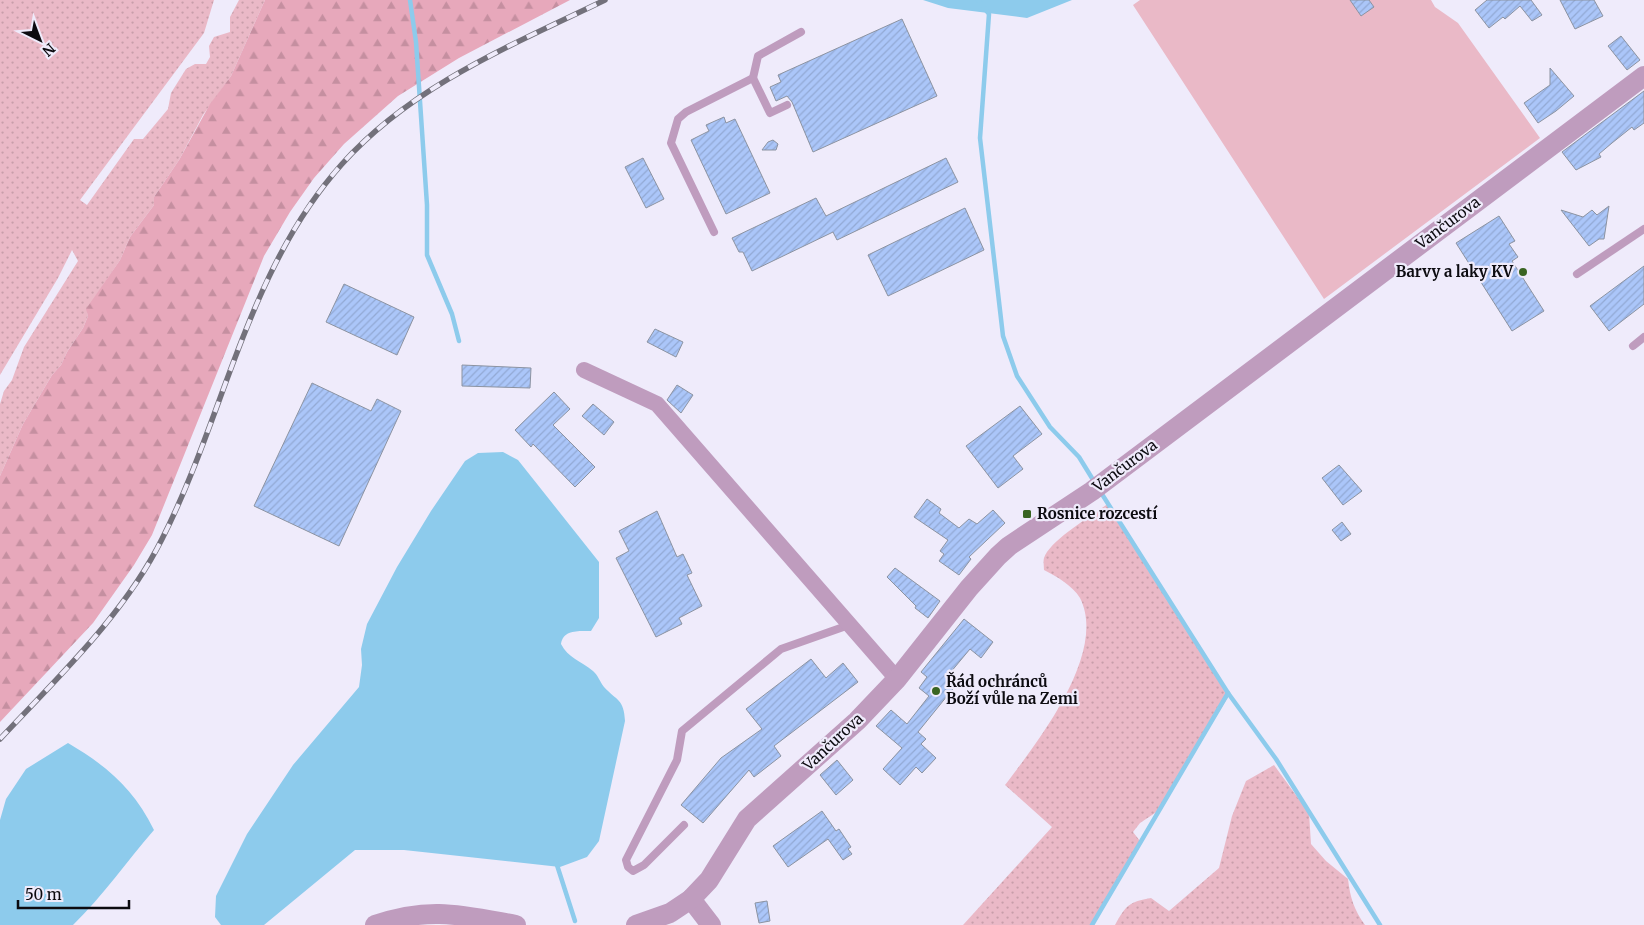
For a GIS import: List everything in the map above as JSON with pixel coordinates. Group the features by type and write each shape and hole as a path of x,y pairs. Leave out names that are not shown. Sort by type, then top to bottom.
{"street":[{"name":"Vančurova","path":"636,925 665,916 691,899 709,880 747,819 857,721 897,680 970,588 1009,546 1092,491 1644,76"},
{"path":"584,370 658,404 897,680"},
{"path":"691,899 710,925"},
{"path":"375,925 409,915 442,912 516,925"}],"lane":[{"path":"787,105 770,113 753,78 758,56 801,32"},
{"path":"714,232 671,143 673,133 678,119 686,112 753,78"},
{"path":"1577,274 1644,229"},
{"path":"1632,346 1644,337"},
{"path":"684,825 644,865 633,871 628,867 626,860 677,760 682,731 781,649 849,625"}],"shaded area":[{"path":"0,0 214,0 204,33 80,200 87,205 134,139 143,139 168,109 171,93 186,69 195,64 206,64 210,57 209,46 214,37 230,32 230,17 239,0 265,0 231,76 203,115 179,160 154,197 154,205 130,237 120,260 87,309 88,316 83,328 23,424 0,476 0,404 4,391 12,380 24,347 78,261 72,250 58,278 0,375"},
{"path":"1140,0 1431,0 1435,7 1458,23 1540,138 1324,299 1133,5"},
{"path":"1109,503 1230,694 1158,811 1140,823 1133,832 1140,841 1128,866 1091,925 963,925 1052,827 1005,785 1034,746 1065,696 1077,670 1085,645 1086,620 1080,598 1069,585 1044,570 1044,558 1054,544 1063,536"},
{"path":"1274,765 1309,813 1311,844 1326,861 1348,879 1353,903 1365,925 1115,925 1125,909 1133,903 1144,899 1151,898 1169,911 1219,868 1232,816 1246,781"}],"green space":[{"path":"265,0 570,0 459,58 398,96 344,144 314,178 290,212 264,256 152,535 134,565 93,623 0,722 0,476 23,424 83,328 88,316 86,309 120,260 130,237 154,205 154,197 179,160 210,104 231,76"}],"water":[{"path":"923,0 1072,0 1027,18 948,8"},
{"path":"503,452 518,460 599,562 599,618 591,631 568,633 562,639 561,644 571,656 595,673 604,687 619,701 623,708 625,721 599,841 587,857 560,867 404,850 355,850 264,925 221,925 215,917 216,896 247,834 293,765 359,687 362,665 361,649 367,624 397,567 431,511 465,461 478,453"},
{"path":"68,743 95,761 118,780 138,802 154,830 105,890 73,925 0,925 0,820 6,799 26,769"}],"building":[{"path":"1350,0 1369,0 1374,7 1361,16"},
{"path":"1487,0 1531,0 1542,15 1532,21 1520,6 1505,19 1503,17 1489,28 1475,10"},
{"path":"1560,0 1594,0 1603,16 1575,29"},
{"path":"902,19 937,96 813,152 792,102 787,96 776,101 770,87 781,82 778,75"},
{"path":"1621,36 1640,60 1627,70 1608,46"},
{"path":"1550,68 1574,96 1538,123 1524,103 1550,85"},
{"path":"1644,91 1644,123 1634,130 1632,127 1599,154 1601,157 1576,170 1562,152"},
{"path":"724,117 726,123 735,119 770,193 726,214 691,140 709,131 706,125"},
{"path":"773,140 778,144 776,150 762,150 768,142"},
{"path":"643,158 664,199 646,208 625,167"},
{"path":"946,158 958,182 837,240 833,232 752,271 743,252 739,252 732,238 816,198 826,216"},
{"path":"1609,206 1604,239 1599,239 1589,246 1561,210 1583,217 1592,210 1597,215"},
{"path":"965,208 984,250 888,296 868,255"},
{"path":"1499,216 1515,241 1509,244 1518,257 1512,261 1544,311 1512,331 1456,243"},
{"path":"1644,266 1644,304 1609,331 1590,306"},
{"path":"344,284 414,317 397,355 326,322"},
{"path":"655,329 683,342 676,357 647,342"},
{"path":"462,365 531,368 530,388 462,386"},
{"path":"312,383 371,411 377,399 401,411 339,546 254,506"},
{"path":"677,385 693,395 681,413 667,400"},
{"path":"554,392 570,409 553,425 595,467 575,487 533,444 531,447 515,430"},
{"path":"593,404 614,422 604,435 582,416"},
{"path":"1020,406 1042,434 1013,456 1023,469 998,488 966,446"},
{"path":"1339,465 1362,491 1343,505 1322,478"},
{"path":"927,499 941,509 939,513 959,528 969,519 977,524 993,510 1005,523 969,557 971,559 959,575 939,561 944,554 940,551 948,540 914,517"},
{"path":"657,511 677,557 683,554 692,573 687,575 702,606 679,618 682,624 656,637 616,558 629,551 619,531"},
{"path":"1342,522 1351,534 1341,541 1332,530"},
{"path":"895,568 940,601 928,618 915,608 916,606 887,577"},
{"path":"964,619 993,642 981,658 970,649 950,673 960,680 918,732 926,739 921,744 936,758 922,773 916,767 900,785 883,769 902,748 876,726 891,710 907,724 929,696 919,688 927,677 921,672"},
{"path":"811,659 826,678 843,663 858,682 774,746 781,756 754,777 749,770 703,823 681,805 721,758 762,729 746,709"},
{"path":"837,760 853,780 836,795 820,775"},
{"path":"822,811 836,831 839,829 851,847 848,849 852,854 843,860 828,839 788,867 773,846"},
{"path":"767,901 770,921 759,923 755,903"}],"waterway":[{"path":"410,0 416,42 427,205 427,255 452,314 459,341"},
{"path":"978,0 989,14 980,138 1003,336 1017,376 1050,427 1079,457 1095,483"},
{"path":"1100,491 1228,693 1276,759 1380,925"},
{"path":"1092,925 1228,693"},
{"path":"556,862 575,921"}],"railway":[{"path":"0,739 67,669 129,594 147,567 184,492 260,297 283,250 310,205 342,164 370,136 400,111 432,89 465,69 605,0"}],"place":[{"name":"Barvy a laky KV","path":"1523,272"},
{"name":"Rosnice rozcestí","path":"1027,514"},
{"name":"Řád ochránců Boží vůle na Zemi","path":"936,691"}]}
